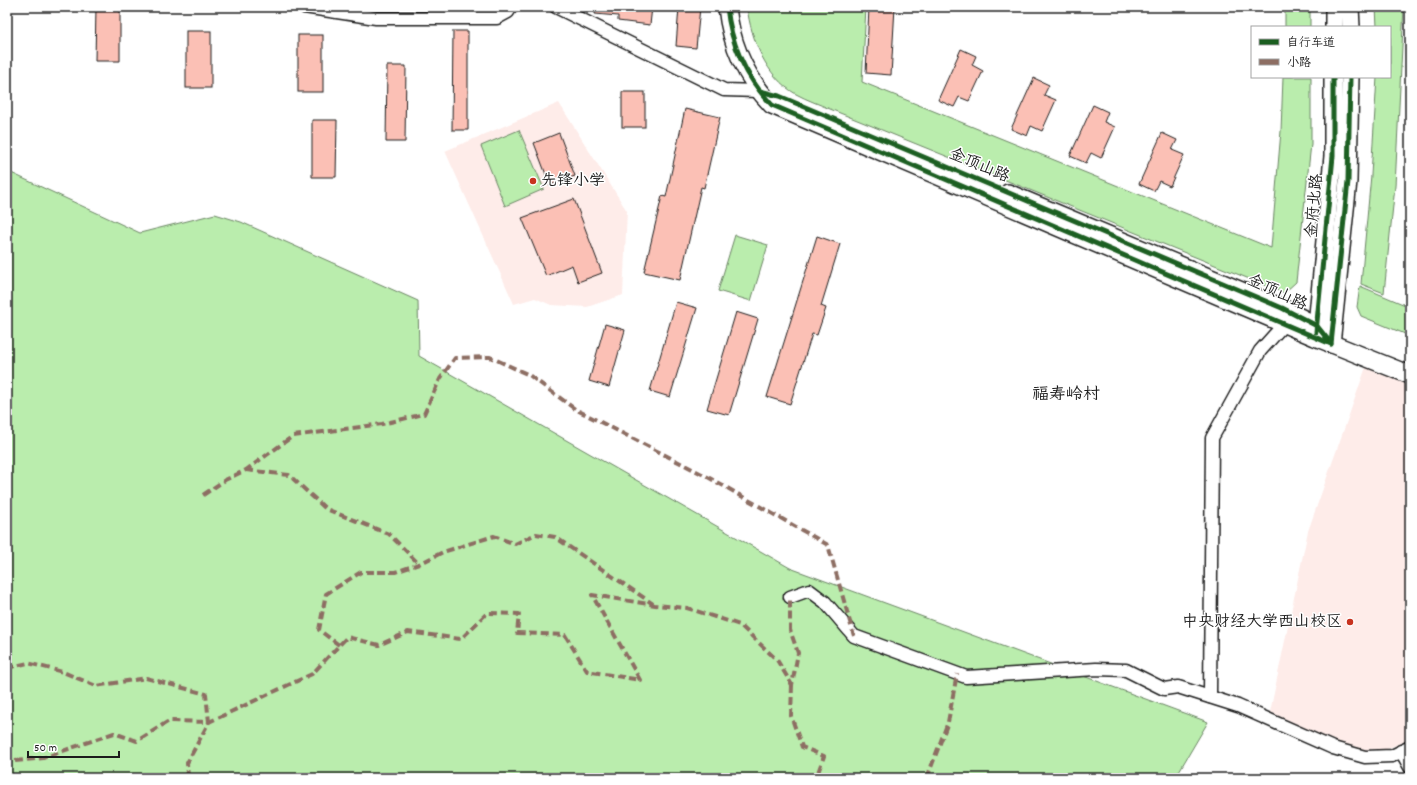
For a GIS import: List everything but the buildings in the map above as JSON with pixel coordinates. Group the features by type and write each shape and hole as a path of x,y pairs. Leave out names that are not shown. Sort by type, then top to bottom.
{"street":[{"path":"304,7 376,18 497,18 508,12 511,7"},
{"path":"556,7 724,90 758,91"},
{"name":"金顶山路","path":"727,7 731,31 744,69 758,91 772,105 1285,323 1316,332"},
{"path":"1334,7 1334,26"},
{"path":"1350,7 1350,26"},
{"name":"金府北路","path":"1316,332 1333,156 1334,78"},
{"name":"金府北路","path":"1332,344 1348,181 1350,78"},
{"name":"金顶山路","path":"758,91 779,96 1275,305 1332,344 1410,375"},
{"path":"1210,697 1212,438 1260,351 1285,323"},
{"path":"790,597 809,590 825,602 854,636 966,677 1096,669 1126,670 1164,689 1178,687 1238,706 1333,748 1365,757 1392,756 1406,749 1410,767"}],"shaded area":[{"name":"先锋小学","path":"559,103 627,211 623,295 587,307 551,305 535,298 514,304 445,151"},
{"name":"中央财经大学西山校区","path":"1366,367 1410,382 1410,739 1387,749 1365,750 1336,742 1270,712 1308,531"}],"green space":[{"path":"747,7 866,7 862,82 1271,248 1281,131 1283,78 1311,78 1311,144 1296,282 1284,293 800,96 785,87 768,67 756,44"},
{"path":"1285,7 1310,7 1310,26 1285,26"},
{"path":"1376,7 1404,7 1395,186 1384,293 1361,284 1371,175 1377,78 1391,78 1391,26 1377,26"},
{"path":"519,130 544,189 505,206 481,146"},
{"path":"7,171 140,233 215,214 241,222 418,301 419,356 790,568 1208,722 1175,778 7,778"},
{"path":"735,235 768,245 751,301 718,291"},
{"path":"1360,286 1410,307 1410,336 1361,316 1357,307"}],"marked path":[{"path":"203,495 225,480 246,470 293,436 382,424 424,414 440,379 455,358 490,357 529,375 575,409 706,476 828,545 854,636"},
{"path":"246,470 289,475 326,509 389,534 419,564"},
{"path":"339,645 319,630 326,594 361,572 395,572 419,564 443,552 494,536 515,544 536,534 555,537 653,604"},
{"path":"188,778 187,763 209,722 312,674 347,637 379,645 408,632 461,639 487,613 519,614 517,633 565,635 587,671 640,680 592,595 655,605 687,608 740,625 777,660 792,685 798,653 790,630 790,597"},
{"path":"7,668 28,663 63,672 96,686 146,678 206,694 209,722 169,721 137,741 114,733 43,758 7,762"},
{"path":"927,778 948,722 957,674"},
{"path":"792,685 791,716 802,747 824,756 816,778"}],"cycle path":[{"path":"727,7 732,35 741,60 755,84 772,105 1331,344"},
{"path":"1316,332 1333,156 1333,78"},
{"path":"1331,344 1348,181 1350,78"},
{"path":"760,91 779,96 1282,308 1317,326 1329,341"}],"place":[{"name":"先锋小学","path":"533,181"},
{"name":"中央财经大学西山校区","path":"1350,622"}],"district":[{"name":"福寿岭村","path":"1066,396"}]}
